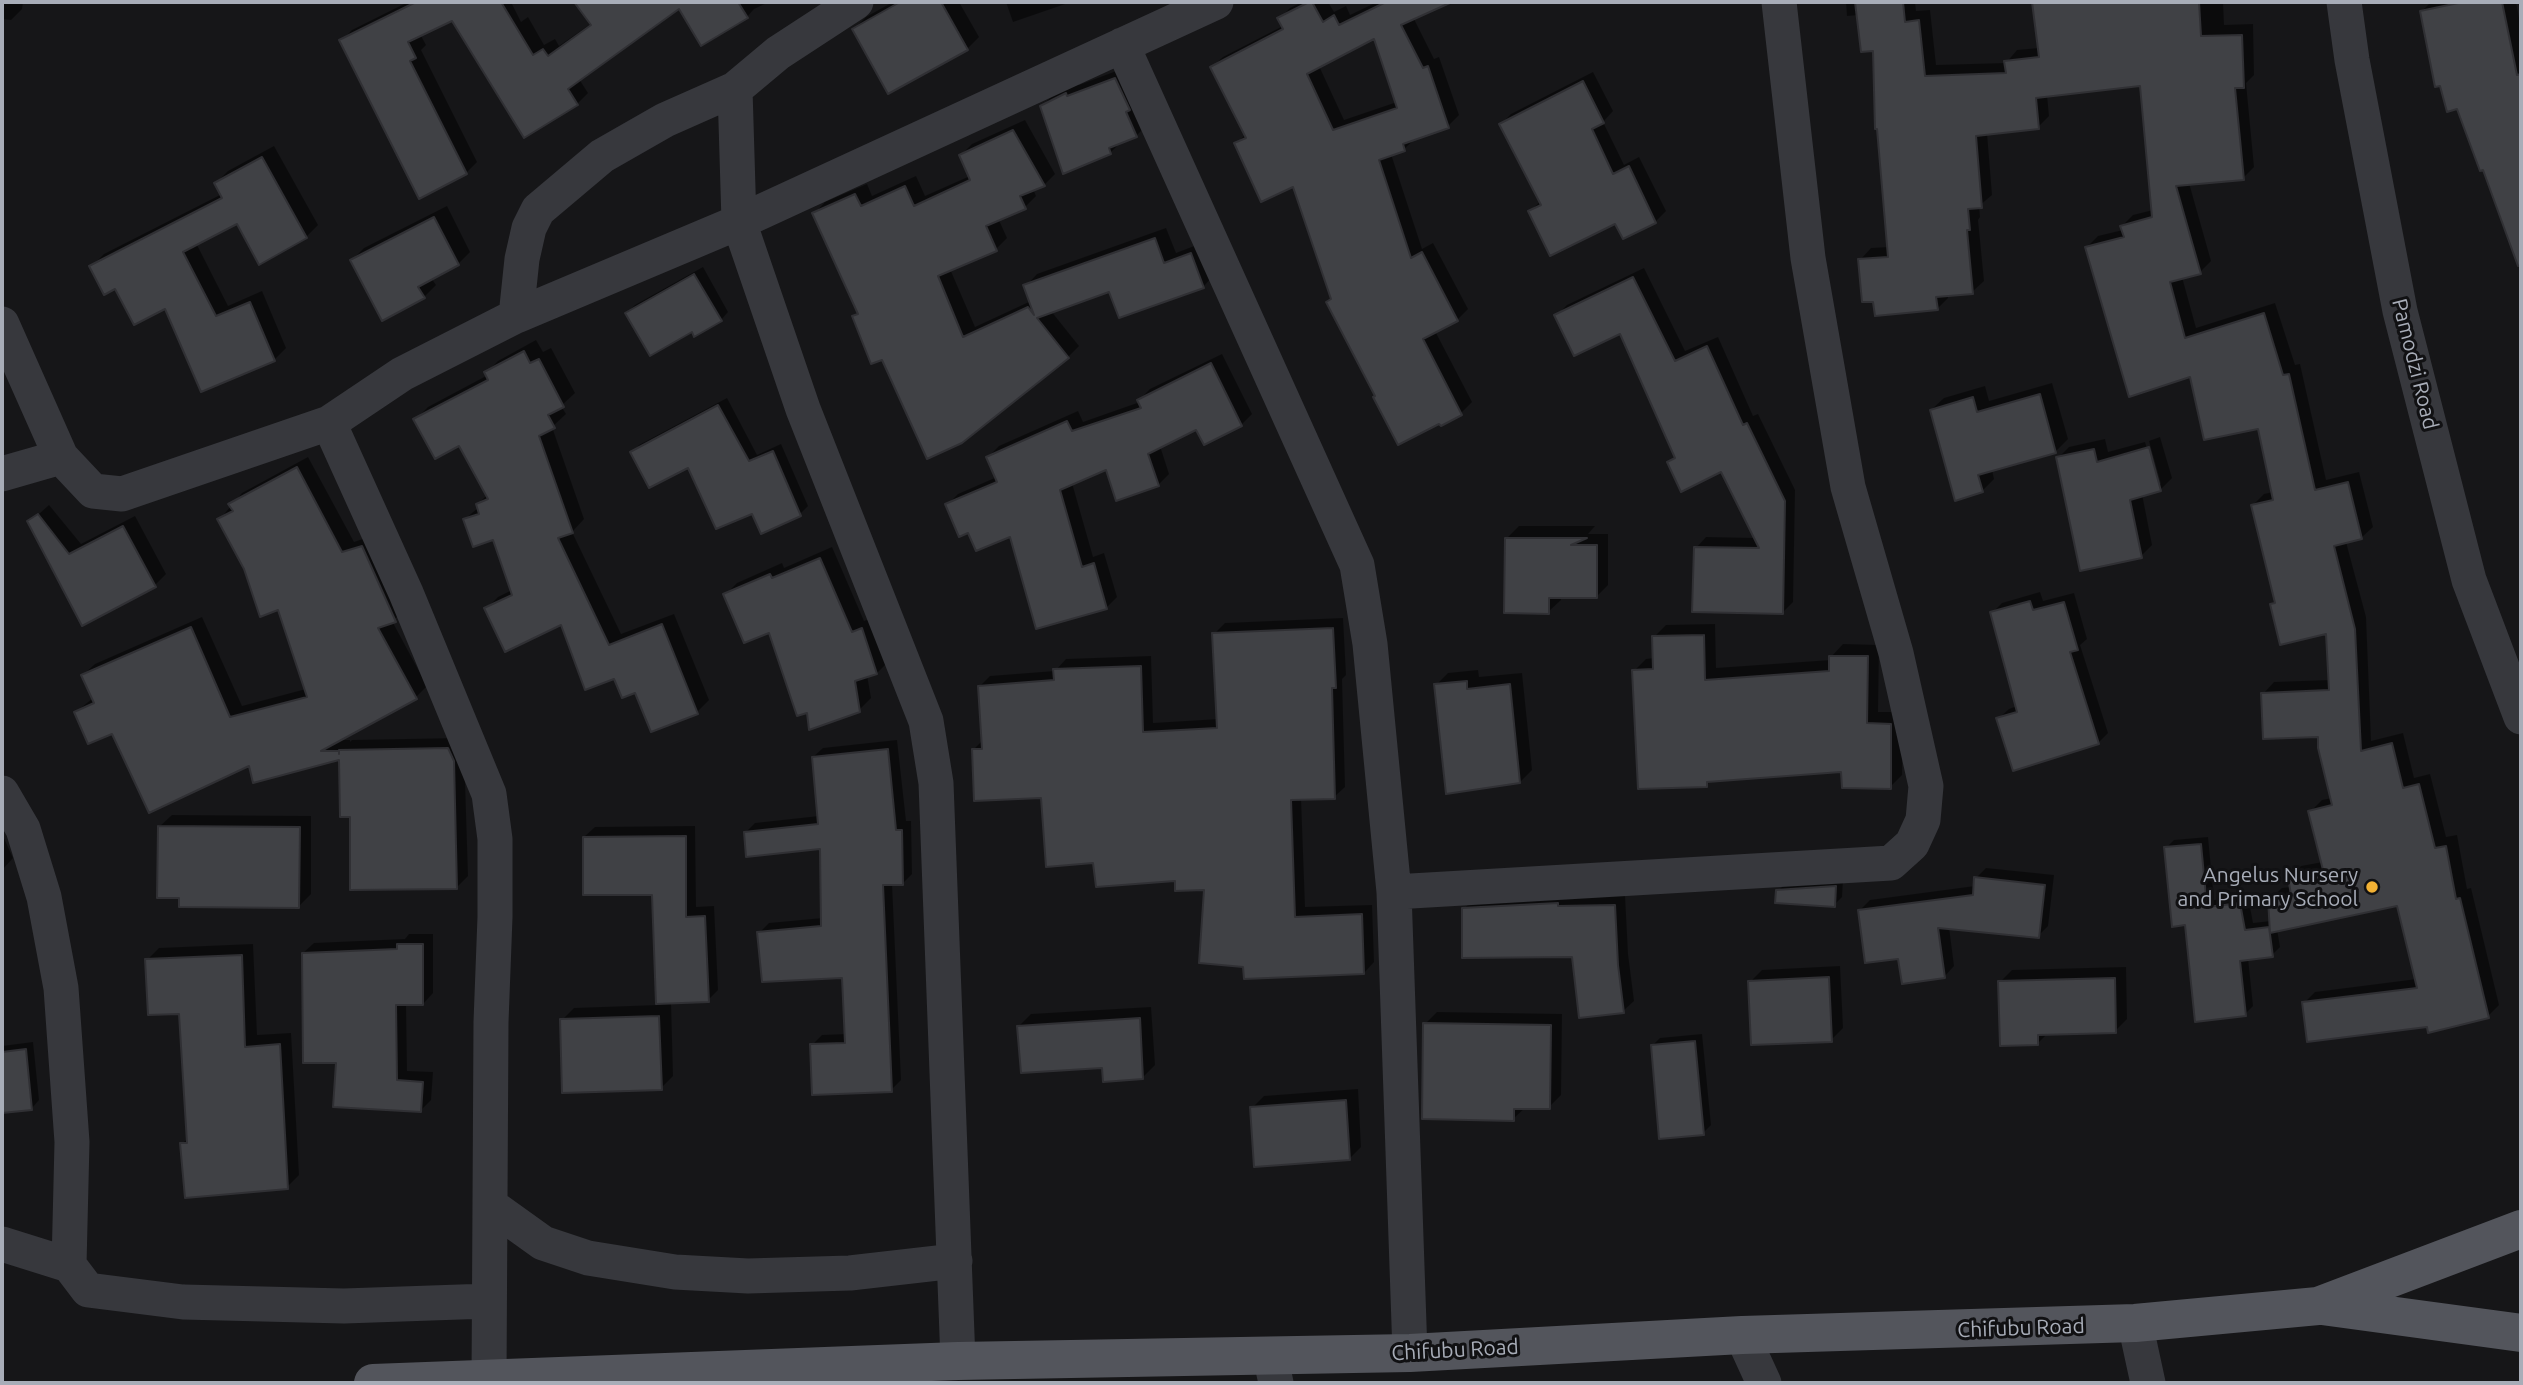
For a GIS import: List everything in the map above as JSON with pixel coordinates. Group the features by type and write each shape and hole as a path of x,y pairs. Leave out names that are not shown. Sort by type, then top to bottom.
{"main road":[{"name":"Chifubu Road","path":"373,1383 973,1368 1028,1372 1273,1369 1410,1353 1742,1335 2135,1323 2318,1306 2521,1229"},
{"path":"2318,1306 2521,1333"}],"street":[{"path":"516,316 522,259 529,228 538,210 602,156 665,120 735,89 778,53 856,2"},
{"path":"2,324 61,457 93,491 122,494 329,423 402,374 516,316 740,222 1216,2"},
{"path":"1394,892 1891,863 1912,844 1923,820 1926,786 1896,653 1848,487 1808,258 1779,2"},
{"name":"Pamodzi Road","path":"2344,2 2352,60 2400,311 2469,580 2521,717"},
{"path":"1122,45 1357,565 1370,644 1394,892 1410,1353"},
{"path":"735,89 740,222 803,409 926,720 936,783 954,1261 973,1368"},
{"path":"329,423 395,569 489,794 495,839 489,1380"},
{"path":"2,474 61,457"},
{"path":"2,793 23,830 44,897 61,988 72,1142 69,1265"},
{"path":"490,1205 543,1243 588,1258 675,1272 748,1276 838,1273 954,1261"},
{"path":"2,1244 69,1265 88,1290 183,1302 344,1306 489,1301"},
{"path":"2135,1323 2148,1383"},
{"path":"1742,1335 1764,1383"}],"building":[{"path":"416,2 501,2 533,55 543,49 548,56 591,25 574,2 738,2 748,18 701,46 679,9 568,89 578,105 524,138 452,21 408,42 416,58 410,61 467,174 419,199 339,40"},
{"path":"900,2 941,2 968,50 888,94 852,29"},
{"path":"1309,2 1312,2 1323,22 1334,15 1339,25 1386,2 1452,2 1401,25 1423,68 1428,66 1449,128 1403,144 1405,151 1379,160 1411,258 1422,252 1458,321 1423,339 1462,415 1398,445 1326,302 1331,299 1293,187 1261,202 1234,143 1246,138 1210,67 1283,29 1277,18","holes":["1374,39 1397,108 1333,130 1307,74"]},
{"path":"1855,2 1903,2 1905,22 1919,20 1925,76 2006,73 2004,61 2039,57 2032,2 2199,2 2201,36 2242,35 2244,88 2235,88 2244,180 2176,186 2201,274 2170,282 2185,338 2264,313 2283,375 2289,374 2315,490 2348,482 2362,539 2334,546 2355,629 2361,751 2392,743 2403,788 2419,784 2435,848 2446,846 2456,899 2460,898 2489,1018 2428,1033 2427,1027 2307,1042 2302,1002 2417,988 2397,906 2270,933 2268,899 2291,895 2288,877 2323,870 2308,811 2332,805 2318,748 2318,737 2263,739 2261,693 2329,690 2326,634 2280,645 2270,604 2275,603 2251,505 2273,500 2258,429 2204,440 2190,377 2129,397 2085,247 2124,237 2120,226 2152,217 2140,86 2036,98 2039,129 1976,136 1982,208 1968,209 1970,230 1967,230 1973,294 1936,297 1938,310 1875,316 1873,302 1862,302 1858,259 1888,257 1875,129 1873,51 1861,52"},
{"path":"2463,2 2502,2 2517,75 2521,74 2521,265 2518,266 2483,170 2480,171 2457,109 2447,112 2440,86 2435,87 2420,11"},
{"path":"1115,78 1130,110 1126,112 1137,137 1109,148 1111,154 1063,174 1040,106 1066,93 1067,96"},
{"path":"1583,81 1604,123 1592,129 1613,174 1629,166 1656,223 1623,239 1615,224 1550,256 1528,211 1541,205 1499,124"},
{"path":"1013,130 1045,186 1020,196 1026,209 986,226 997,251 938,276 963,337 1028,307 1034,315 1023,285 1155,238 1164,263 1191,253 1204,288 1119,318 1109,292 1037,318 1069,358 962,443 927,459 882,360 871,364 852,316 858,314 812,213 855,194 861,206 905,186 914,206 970,180 959,155"},
{"path":"262,157 307,238 259,265 237,224 183,252 216,316 250,302 275,361 201,392 165,309 134,325 115,289 104,295 89,266 222,198 214,183"},
{"path":"434,217 459,265 418,287 425,298 382,321 350,260"},
{"path":"694,274 722,321 694,337 692,332 650,356 625,313"},
{"path":"1633,277 1675,361 1707,346 1743,425 1747,423 1785,501 1783,614 1692,612 1694,547 1759,548 1721,472 1681,492 1667,462 1675,458 1620,334 1574,356 1554,315"},
{"path":"524,351 530,363 539,359 564,407 548,415 555,428 539,436 573,533 558,538 609,645 662,624 698,714 651,732 635,693 622,698 614,679 585,690 561,625 505,652 484,608 512,595 493,540 473,547 463,519 479,514 476,504 488,499 459,446 435,459 413,419 488,380 484,372"},
{"path":"1211,363 1242,426 1204,445 1196,430 1148,454 1159,486 1116,501 1106,470 1060,490 1082,567 1094,563 1107,609 1036,629 1010,537 976,551 968,533 959,537 945,504 997,482 986,457 1067,421 1072,431 1141,408 1137,400"},
{"path":"2040,394 2056,453 1978,475 1983,492 1955,501 1930,410 1973,397 1977,412"},
{"path":"718,405 749,461 773,451 801,516 761,534 752,514 716,529 688,468 649,488 630,452"},
{"path":"2149,447 2161,491 2130,500 2142,558 2080,571 2056,457 2094,449 2097,462"},
{"path":"297,467 342,552 362,546 396,622 378,628 417,699 321,751 448,748 454,761 457,889 350,890 350,817 340,817 339,760 253,783 249,766 149,813 112,734 88,744 74,712 94,703 81,675 191,627 230,717 307,697 278,610 260,617 244,569 217,519 233,511 228,504"},
{"path":"38,514 69,554 123,526 156,587 82,626 27,521"},
{"path":"1505,538 1587,538 1571,545 1597,545 1597,598 1549,598 1549,614 1504,613"},
{"path":"820,558 852,632 862,628 877,674 855,681 860,712 809,730 807,713 797,716 769,633 744,643 723,594 770,574 772,578"},
{"path":"2030,601 2033,610 2064,602 2078,650 2070,652 2099,744 2013,771 1996,718 2017,712 1990,612"},
{"path":"1333,628 1336,688 1332,688 1335,799 1291,800 1295,917 1362,914 1364,974 1244,979 1243,967 1199,963 1204,890 1175,891 1175,881 1096,887 1093,863 1046,867 1041,798 974,801 972,749 982,749 978,686 1054,680 1053,669 1141,666 1143,732 1217,728 1212,633"},
{"path":"1704,635 1705,680 1829,671 1829,656 1868,656 1867,723 1891,724 1891,789 1842,788 1841,772 1707,782 1707,787 1638,789 1632,670 1653,669 1652,636"},
{"path":"1467,681 1467,689 1510,684 1520,783 1446,794 1434,684"},
{"path":"888,749 896,830 902,830 903,885 883,885 892,1092 812,1095 810,1044 845,1043 842,978 762,982 757,932 821,926 820,849 746,857 744,832 818,824 812,757"},
{"path":"158,826 300,827 299,908 179,907 179,898 157,898"},
{"path":"686,836 686,917 705,916 709,1002 656,1004 652,895 583,895 583,837"},
{"path":"2201,844 2207,907 2240,903 2245,930 2269,927 2273,957 2240,961 2246,1016 2195,1022 2185,925 2172,927 2164,847"},
{"path":"1974,877 2045,885 2039,938 1938,928 1945,978 1902,984 1898,959 1865,963 1858,910 1973,895"},
{"path":"1836,886 1835,907 1775,903 1776,890"},
{"path":"1558,903 1558,906 1615,905 1624,1013 1579,1018 1572,957 1462,958 1462,908"},
{"path":"397,944 423,944 423,1005 396,1005 397,1080 423,1082 421,1112 333,1107 336,1063 303,1063 302,953 397,949"},
{"path":"242,955 245,1047 280,1044 288,1189 185,1198 180,1143 187,1143 179,1014 148,1015 145,959"},
{"path":"1829,977 1832,1042 1751,1045 1748,981"},
{"path":"2115,978 2116,1033 2038,1035 2038,1045 2000,1046 1998,981"},
{"path":"659,1016 662,1090 562,1093 560,1019"},
{"path":"1140,1018 1143,1079 1103,1082 1102,1068 1021,1073 1017,1026"},
{"path":"1423,1023 1551,1025 1550,1109 1514,1109 1514,1121 1422,1119"},
{"path":"1695,1041 1704,1135 1659,1139 1651,1045"},
{"path":"26,1049 32,1110 2,1113 2,1052"},
{"path":"1346,1100 1350,1160 1254,1167 1250,1107"}],"place":[{"name":"Angelus Nursery and Primary School","path":"2372,887"}]}
